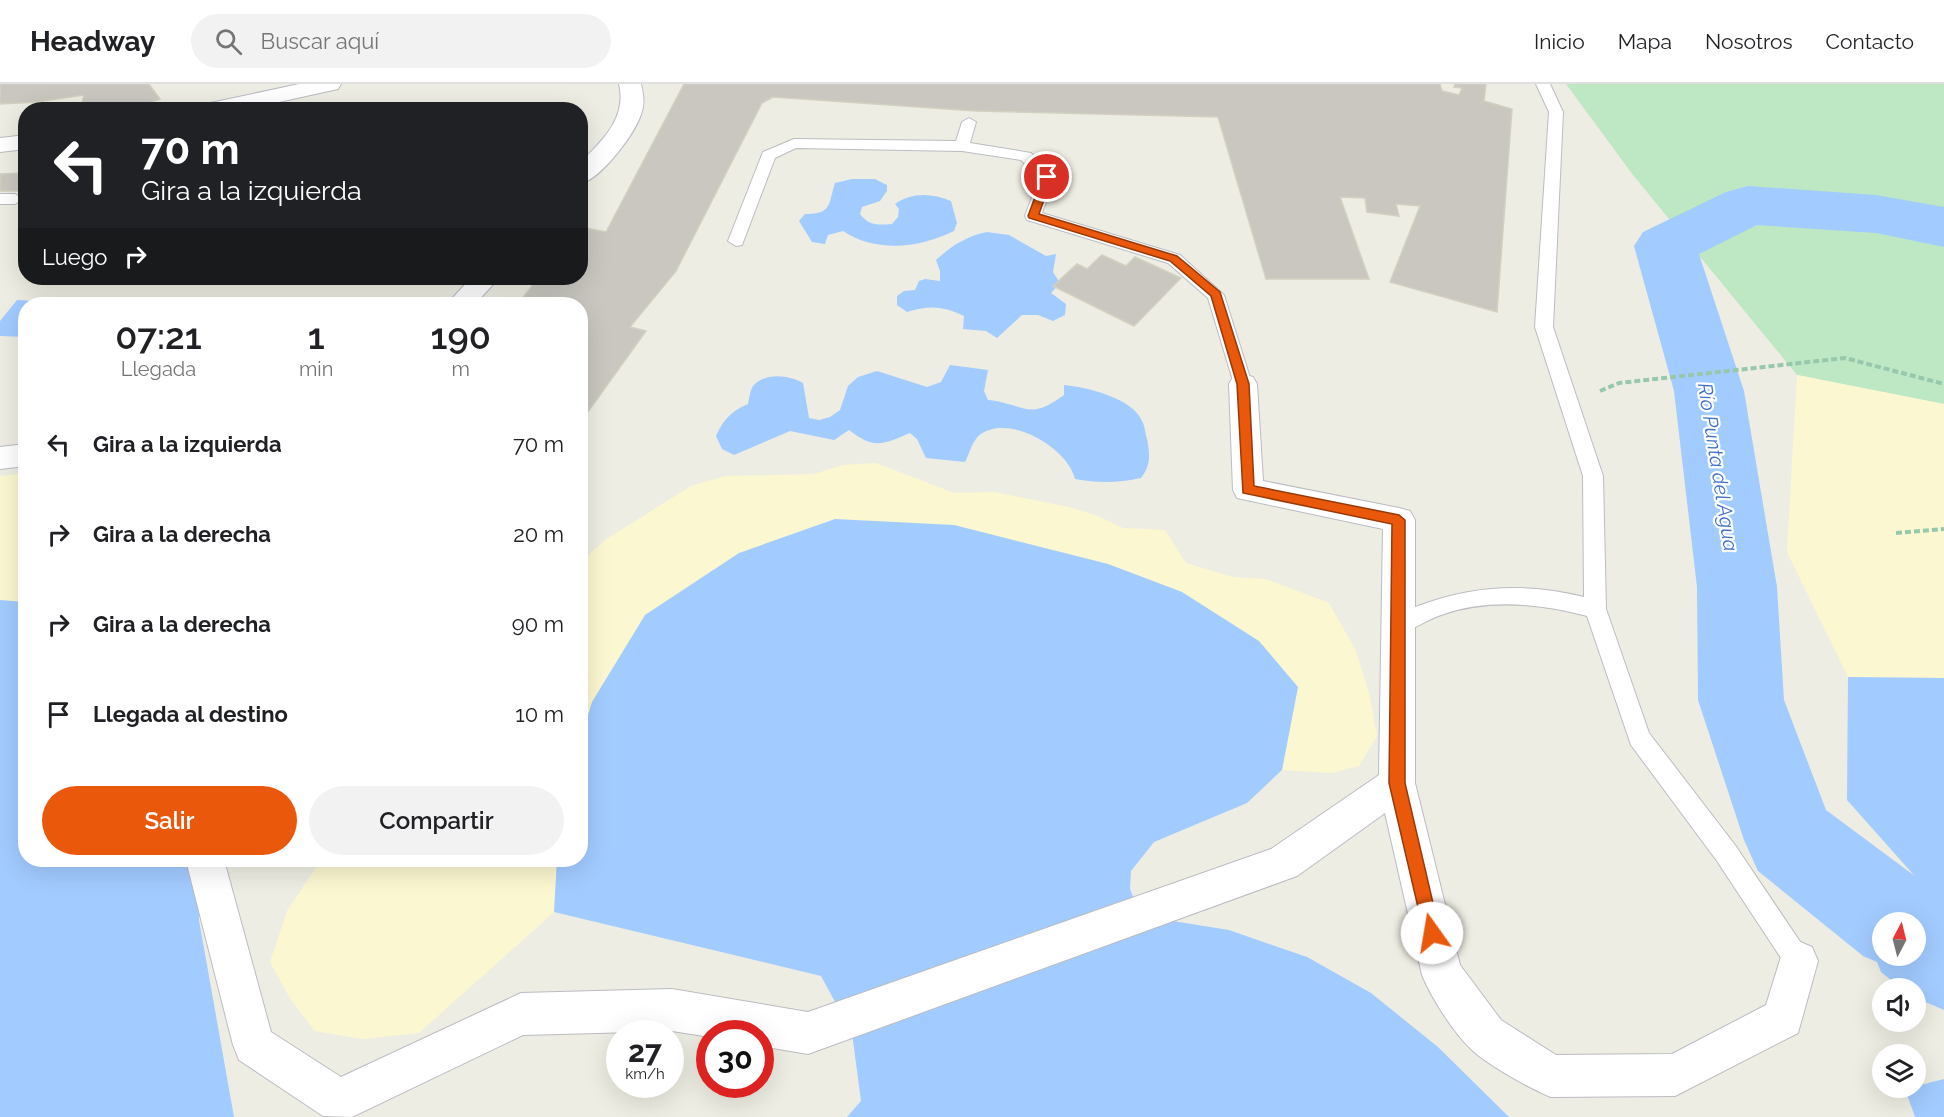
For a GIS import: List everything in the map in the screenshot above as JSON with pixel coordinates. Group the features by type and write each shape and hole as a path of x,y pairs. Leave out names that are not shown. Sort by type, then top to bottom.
{"street":[{"path":"246,102 330,84"},
{"path":"588,168 623,129 631,113 633,91 630,84"},
{"path":"0,145 18,143"},
{"path":"467,297 479,285"},
{"path":"1243,384 1248,490 1399,520 1397,783 1442,975 1486,1035 1551,1076 1675,1075 1783,1018 1798,961"},
{"path":"0,458 18,456"},
{"path":"207,867 254,1045 338,1101 521,1014 672,1010 808,1033 1283,863 1397,783"}],"lane":[{"path":"1543,84 1556,112 1544,327 1593,476 1595,609 1639,738 1726,853 1798,961"},
{"path":"962,146 969,122"},
{"path":"736,241 768,154 794,143 962,146 1026,156 1047,177 1033,216 1174,259 1216,295 1243,384"},
{"path":"1398,626 1422,611 1450,601 1519,594 1558,598 1595,609"}],"path":[{"path":"1618,383 1845,358 1944,384"},
{"path":"1896,533 1944,529"}],"green space":[{"path":"1566,84 1944,84 1944,404 1797,375 1633,175"}],"sand":[{"path":"1797,375 1944,404 1944,678 1848,677 1787,552"},
{"path":"876,463 954,493 995,492 1069,507 1098,516 1123,528 1165,530 1186,563 1233,577 1266,579 1329,603 1356,651 1369,693 1377,736 1359,766 1332,773 1282,770 1298,687 1182,592 1108,564 954,525 592,702 588,715 588,555 605,540 691,486 725,476 814,474 843,465"},
{"path":"18,474 18,601 0,600 0,476"},
{"path":"316,867 557,867 554,912 419,1033 362,1039 315,1031 291,1000 270,962 287,911"}],"water":[{"path":"852,179 875,179 887,185 887,191 880,201 862,207 860,214 870,223 892,224 898,217 899,209 895,204 908,197 929,195 951,201 957,223 954,231 927,241 898,246 869,243 843,231 828,235 825,244 812,242 799,221 805,214 825,210 830,202 835,183"},
{"path":"987,232 1009,235 1046,256 1056,254 1053,272 1060,283 1051,293 1066,304 1065,315 1053,321 1038,315 1022,315 997,338 986,331 963,329 964,316 949,310 922,308 907,312 897,305 897,296 904,291 915,290 919,281 925,279 940,281 940,271 936,260 953,246"},
{"path":"18,300 18,337 0,336 0,321"},
{"path":"950,365 988,370 984,391 988,400 1026,409 1034,410 1052,403 1064,395 1064,385 1096,391 1119,400 1137,413 1144,425 1149,455 1144,473 1141,478 1116,482 1075,479 1070,467 1050,446 1022,431 1007,428 993,429 981,434 973,443 965,462 926,458 917,439 910,433 886,442 872,443 849,430 834,440 790,431 734,455 722,449 716,436 728,417 748,404 753,386 764,378 777,376 803,383 809,418 819,420 830,417 840,410 848,386 858,377 877,371 927,387 941,382"},
{"path":"835,519 954,525 1108,564 1182,592 1259,641 1298,687 1282,770 1247,803 1154,842 1131,871 1130,889 1136,904 1160,919 1229,930 1307,957 1371,993 1438,1047 1509,1117 847,1117 861,1101 852,1033 821,976 554,912 557,867 588,867 588,715 592,702 645,615 739,553"},
{"path":"0,600 18,601 18,867 198,867 199,920 234,1117 0,1117"},
{"path":"1848,677 1944,678 1944,909 1847,800"},
{"path":"1944,1079 1944,1117 1915,1117 1908,1098 1926,1098 1926,1084"}],"building":[{"path":"0,84 149,84 160,99 151,102 82,102 84,95 37,102 0,104"},
{"path":"684,84 1440,84 1442,91 1459,95 1462,88 1454,87 1455,84 1486,84 1484,101 1512,109 1497,312 1390,282 1420,206 1396,204 1399,216 1367,212 1365,198 1340,197 1369,279 1266,279 1218,117 976,111 773,97 762,103 676,271 630,327 646,331 588,412 588,297 523,297 533,285 588,285 588,229 606,232"},
{"path":"18,173 18,191 0,191 0,174"},
{"path":"1102,255 1126,266 1135,257 1181,278 1134,326 1053,286 1077,264 1087,269"}],"waterway":[{"name":"Río Punta del Agua","path":"1884,912 1791,840 1741,700 1737,587 1709,391 1665,246 1748,205 1876,214 1944,227"},
{"name":"Río Punta del Agua","path":"1926,945 1944,960"}],"route":[{"path":"1047,177 1033,216 1174,259 1216,295 1243,384 1248,490 1399,520 1397,783 1432,933"}]}
